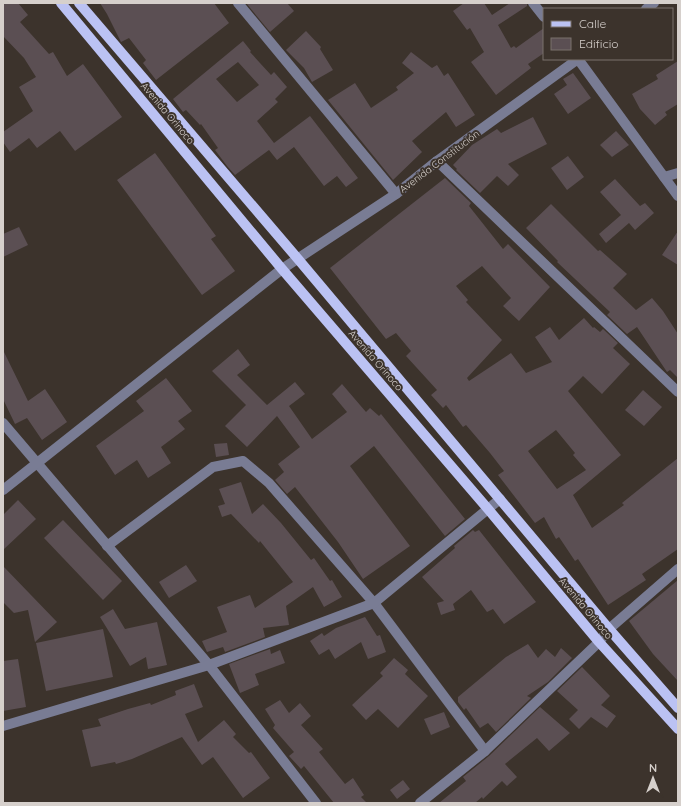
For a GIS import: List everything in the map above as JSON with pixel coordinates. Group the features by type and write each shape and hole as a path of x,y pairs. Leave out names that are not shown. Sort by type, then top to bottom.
{"main road":[{"name":"Avenida Orinoco","path":"61,3 282,269 488,509 599,642 678,730"},
{"name":"Avenida Orinoco","path":"79,3 298,259 609,630 678,708"}],"street":[{"path":"238,3 396,194"},
{"path":"533,3 543,15"},
{"name":"Avenida Constitución","path":"3,490 282,269 396,194 437,161 577,60"},
{"path":"579,60 678,196"},
{"path":"437,161 678,392"},
{"path":"664,177 678,173"},
{"path":"3,424 209,665 316,803"},
{"path":"107,546 213,467 243,461 269,483 374,603 485,751"},
{"path":"3,726 209,665 374,603 500,499"},
{"path":"420,803 485,751 599,642 609,630 678,569"}],"building":[{"path":"3,3 18,3 28,15 20,22 49,54 53,52 67,76 83,64 122,117 75,151 60,131 37,148 29,138 10,152 3,142 3,132 33,111 19,87 36,77 24,58 3,36"},
{"path":"100,3 214,3 229,23 156,80 143,63 146,60 129,38 121,42"},
{"path":"246,3 287,3 294,11 270,32"},
{"path":"464,3 484,3 492,15 510,3 527,3 527,6 498,25 511,48 514,46 516,48 543,29 543,54 528,64 531,68 496,95 471,62 484,52 470,28 467,30 453,11"},
{"path":"306,31 321,47 320,49 333,70 312,82 304,68 286,50"},
{"path":"243,41 251,51 250,52 271,75 274,72 287,87 275,99 278,102 257,121 274,143 310,116 358,178 346,187 337,176 324,186 294,147 277,160 269,150 235,175 215,150 218,148 201,124 200,125 186,110 183,112 173,99","holes":["238,62 259,85 237,102 216,79"]},
{"path":"411,52 432,68 437,65 444,76 448,73 475,115 456,127 446,112 412,141 422,152 393,180 328,100 355,83 371,108 398,90 396,87 414,73 402,63"},
{"path":"678,61 678,104 665,112 667,115 655,125 640,109 632,94 658,79 656,75"},
{"path":"573,73 591,98 568,114 554,94 567,85 563,79"},
{"path":"533,117 547,144 508,164 519,175 508,186 497,176 480,193 456,170 457,169 453,165 472,145 497,129 501,133"},
{"path":"616,131 629,145 612,157 600,145"},
{"path":"155,153 216,236 211,239 235,271 202,295 117,180"},
{"path":"568,156 584,177 567,190 551,168"},
{"path":"445,178 471,203 469,206 503,249 508,244 550,287 519,321 503,306 511,298 482,266 456,286 468,300 466,302 502,340 467,378 469,381 511,353 526,373 552,362 535,337 550,327 559,340 584,318 593,328 594,327 600,332 603,329 618,343 613,348 630,364 602,394 583,376 568,391 621,455 573,495 592,528 624,505 622,503 678,458 678,549 642,574 646,580 608,605 578,559 575,561 559,537 556,539 544,517 535,523 498,475 504,471 490,453 466,425 463,427 446,405 443,408 431,395 437,390 406,356 411,351 396,333 386,339 330,268","holes":["556,430 575,453 573,455 586,470 557,489 528,451"]},
{"path":"615,179 640,206 645,203 654,213 635,230 629,223 606,243 599,234 621,215 600,192"},
{"path":"551,204 598,251 600,250 627,274 613,288 636,310 652,298 663,311 678,334 678,378 670,370 667,372 637,327 627,334 607,315 610,312 557,262 558,261 526,228"},
{"path":"19,227 28,245 3,257 3,234"},
{"path":"678,231 678,265 662,255"},
{"path":"238,349 250,365 237,375 267,405 295,382 305,394 289,406 312,439 347,412 332,394 342,384 366,412 370,408 379,416 381,414 465,519 445,536 374,446 350,466 410,546 363,579 338,542 295,487 287,494 275,480 284,472 278,464 300,447 277,416 247,447 225,426 246,405 212,371"},
{"path":"3,350 28,401 45,389 67,422 42,440 27,418 15,424 3,399"},
{"path":"166,378 192,411 178,421 185,429 161,447 171,463 148,478 137,460 115,475 96,446 144,411 136,401"},
{"path":"643,390 662,407 644,426 625,410"},
{"path":"227,443 229,455 216,457 214,444"},
{"path":"241,482 252,514 263,504 281,523 311,560 314,558 330,581 332,580 342,597 324,607 313,587 286,606 289,625 263,628 265,637 225,652 223,647 207,652 202,641 227,632 217,607 250,595 255,608 293,582 260,541 259,543 231,514 222,517 218,506 225,504 219,489"},
{"path":"18,500 36,519 3,550 3,515"},
{"path":"63,520 122,581 103,600 44,538"},
{"path":"473,530 475,532 479,530 536,602 504,624 493,609 487,612 471,590 453,604 455,610 441,615 437,603 444,601 422,577"},
{"path":"186,565 197,581 169,598 159,582"},
{"path":"3,566 57,622 35,642 28,610 14,613 3,602"},
{"path":"678,580 678,681 653,654 629,621"},
{"path":"113,609 125,629 157,622 167,665 148,669 146,657 130,666 100,617"},
{"path":"365,617 377,636 380,635 386,652 368,659 361,642 335,659 329,649 319,655 310,641 322,633 324,636 336,628"},
{"path":"103,629 113,677 46,691 36,643"},
{"path":"528,644 538,658 546,649 555,657 561,648 572,658 548,682 527,696 531,698 496,732 488,723 480,728 466,708 464,710 458,702 458,697 506,657"},
{"path":"270,649 271,654 280,650 285,663 255,674 259,685 240,693 229,664"},
{"path":"394,658 408,670 405,674 428,696 398,728 378,709 366,720 352,705 383,676 380,673"},
{"path":"18,659 26,707 3,711 3,661"},
{"path":"582,667 610,696 601,705 616,716 607,728 591,717 579,729 569,719 578,710 557,691"},
{"path":"194,684 203,707 185,714 198,742 224,720 236,734 233,737 249,753 251,752 270,778 243,798 213,757 202,765 182,737 132,759 116,764 115,762 91,767 82,730 101,726 98,719 150,703 151,705 176,695 175,691"},
{"path":"280,700 289,713 300,703 311,716 301,725 323,749 319,752 345,784 353,778 364,795 361,797 367,803 334,803 304,766 301,769 289,756 294,752 273,728 275,725 265,709"},
{"path":"540,707 570,733 549,751 537,738 505,764 517,777 507,786 502,781 483,799 482,797 475,803 439,803 466,781 463,777 489,756"},
{"path":"444,712 450,727 431,735 424,719"},
{"path":"403,780 410,789 397,799 390,790"}]}
